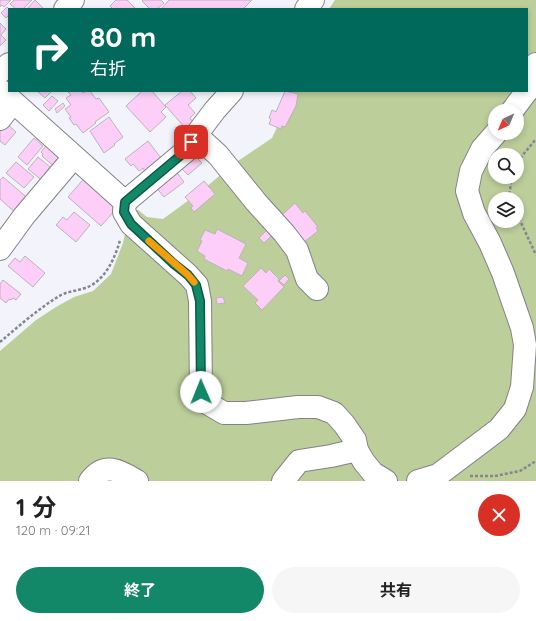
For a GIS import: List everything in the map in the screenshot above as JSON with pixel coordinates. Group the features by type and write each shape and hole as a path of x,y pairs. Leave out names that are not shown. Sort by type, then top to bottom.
{"street":[{"path":"307,8 313,0"},
{"path":"528,84 529,76 536,64"},
{"path":"0,72 8,65"},
{"path":"231,92 215,110 196,135 187,150 125,202 124,212 131,224 188,275 196,285 200,301 201,392 207,403 224,413 246,414 290,407 318,407 334,413 355,440 357,450 373,473 386,481"},
{"path":"517,104 526,92"},
{"path":"0,120 7,96 125,202"},
{"path":"196,135 218,155 256,202 284,233 297,250 307,279 317,289"},
{"path":"418,481 438,475 499,429 515,409 522,387 525,346 522,328 503,273 490,243 474,213 467,191 472,171 482,149 490,140"},
{"path":"0,249 24,216 74,157"},
{"path":"283,481 299,461 357,450"},
{"path":"90,481 99,472 107,468 120,471 137,481"}],"path":[{"path":"524,154 536,139"},
{"path":"524,228 536,254"},
{"path":"0,342 45,306 62,295 74,290 85,288 94,283 104,274 118,249 120,237"},
{"path":"469,476 495,476 520,471 536,461"}],"green space":[{"path":"335,0 536,0 536,481 0,481 0,351 36,320 74,297 93,291 111,274 123,243 130,211 138,210 147,217 163,219 200,192 235,163 272,138 294,92 528,92 528,8 330,8"}],"building":[{"path":"0,0 11,0 4,7 2,5 0,7"},
{"path":"14,0 32,0 24,8 15,8 10,4"},
{"path":"35,0 43,8 28,8"},
{"path":"116,0 127,0 135,8 112,8 110,6"},
{"path":"161,0 164,3 158,8 149,8 142,1"},
{"path":"169,0 252,0 244,8 162,8"},
{"path":"7,7 8,8 8,16 6,18 1,13"},
{"path":"0,23 6,29 1,35 6,40 0,46"},
{"path":"38,92 51,92 45,98"},
{"path":"68,92 91,92 96,99 99,98 109,112 83,133 76,124 74,125 69,118 71,117 65,109 71,105 66,98 71,95"},
{"path":"141,92 153,92 166,107 161,112 166,117 150,132 126,106"},
{"path":"181,92 191,92 196,98 188,105 195,113 190,118 193,122 186,129 165,105"},
{"path":"285,92 298,94 296,106 285,127 282,126 281,129 269,124 271,119 269,118 272,110 276,112"},
{"path":"52,96 58,101 49,111 43,105"},
{"path":"63,103 65,106 57,113 55,109"},
{"path":"109,117 123,137 104,153 90,131"},
{"path":"6,123 16,132 5,145 0,141 0,129"},
{"path":"34,138 43,146 27,165 18,157"},
{"path":"148,141 161,158 145,171 143,168 139,171 133,164 131,166 125,159"},
{"path":"49,142 63,162 57,169 42,156 43,154 41,152"},
{"path":"193,154 202,163 188,175 179,166"},
{"path":"38,157 50,167 47,171 52,175 45,183 28,169"},
{"path":"16,162 34,177 24,188 6,173"},
{"path":"175,170 184,182 164,197 155,186"},
{"path":"87,175 117,208 101,226 68,197"},
{"path":"3,177 31,201 19,216 0,199 0,180"},
{"path":"204,181 215,194 194,212 191,208 193,206 185,197"},
{"path":"295,203 303,213 305,211 318,227 316,228 318,231 304,242 280,217"},
{"path":"74,212 90,225 76,242 56,225 63,217 67,220"},
{"path":"269,228 274,233 264,243 259,238"},
{"path":"217,229 246,244 239,258 248,263 242,276 228,269 227,271 204,259 205,256 197,251 205,230 215,234"},
{"path":"25,256 45,273 33,287 8,266 15,258 20,262"},
{"path":"261,268 266,273 269,269 279,279 278,281 284,287 262,310 255,303 258,300 243,286"},
{"path":"285,275 289,279 284,285 279,281"},
{"path":"3,280 21,294 16,300 13,298 11,300 9,299 6,303 0,298 0,284"},
{"path":"223,297 225,303 217,304 216,298"}],"slow traffic":[{"path":"149,241 194,282"}],"route":[{"path":"191,142 187,150 125,202 124,212 131,224 188,275 196,285 200,301 201,392"}]}
